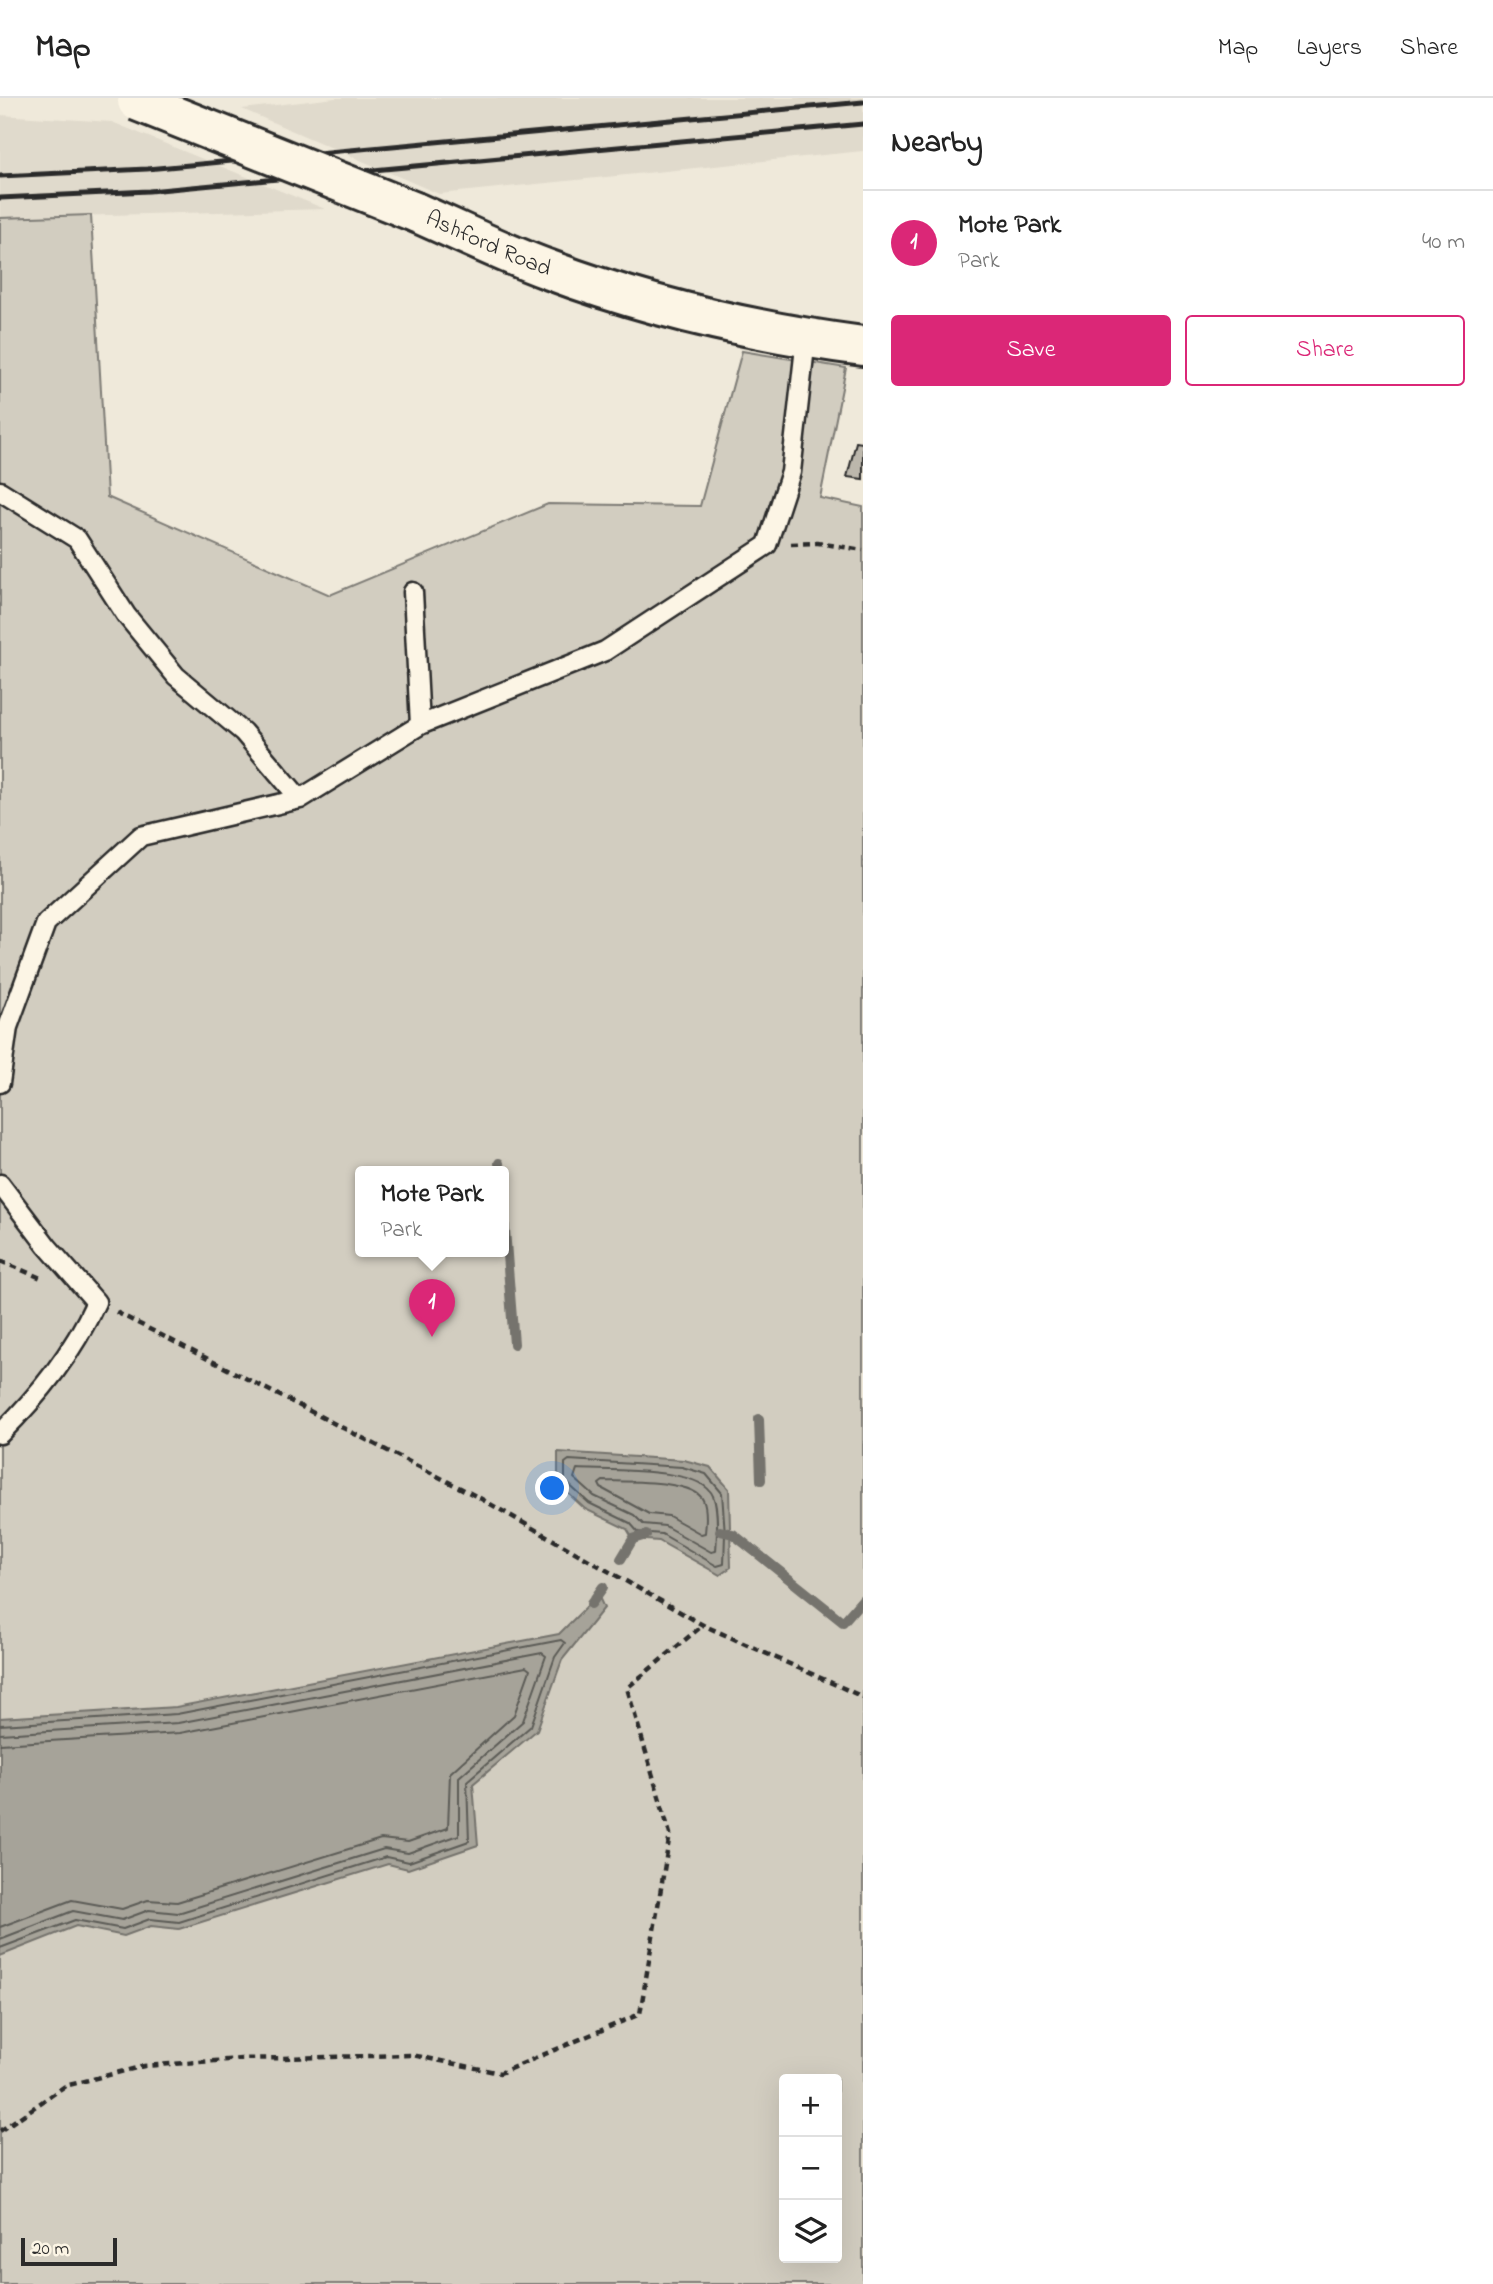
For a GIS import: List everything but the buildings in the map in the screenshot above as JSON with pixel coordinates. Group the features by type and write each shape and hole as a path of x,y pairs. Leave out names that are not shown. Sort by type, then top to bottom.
{"main road":[{"name":"Ashford Road","path":"133,99 415,212 548,269 680,310 806,338 863,346"}],"lane":[{"path":"0,1083 8,1027 46,923 141,836 300,799 420,725 605,651 767,545 791,472 806,338"},
{"path":"0,491 77,539 125,615 176,676 243,732 300,799"},
{"path":"414,592 420,725"},
{"path":"0,1184 47,1246 96,1302 80,1338 54,1375 0,1434"}],"path":[{"path":"767,545 818,543 863,550"},
{"path":"96,1302 478,1497 704,1625 863,1697"},
{"path":"0,2131 65,2086 144,2066 241,2059 412,2055 500,2073 640,2014 670,1834 626,1688 704,1625"}],"shaded area":[{"path":"335,98 863,98 863,151 439,194 242,109"},
{"path":"0,115 112,122 325,209 0,218"},
{"path":"91,215 107,497 330,595 548,504 700,506 742,351 846,368 820,498 863,507 863,2284 0,2284 0,218"}],"water":[{"path":"558,1452 684,1460 710,1467 729,1489 731,1567 720,1575 659,1541 633,1539 627,1529 585,1509 558,1484"},
{"path":"598,1595 604,1608 562,1660 537,1730 473,1784 478,1845 408,1869 388,1864 179,1929 151,1926 124,1936 76,1926 0,1956 0,1718 176,1707 559,1634"}],"waterway":[{"path":"507,1257 514,1344"},
{"path":"759,1419 761,1480"},
{"path":"720,1531 733,1534 843,1622 863,1599"},
{"path":"621,1559 633,1539 646,1535"},
{"path":"591,1604 603,1587"}],"railway":[{"path":"0,176 147,169 863,102"},
{"path":"0,198 149,191 863,124"}],"place":[{"name":"Mote Park","path":"432,1337"}]}
